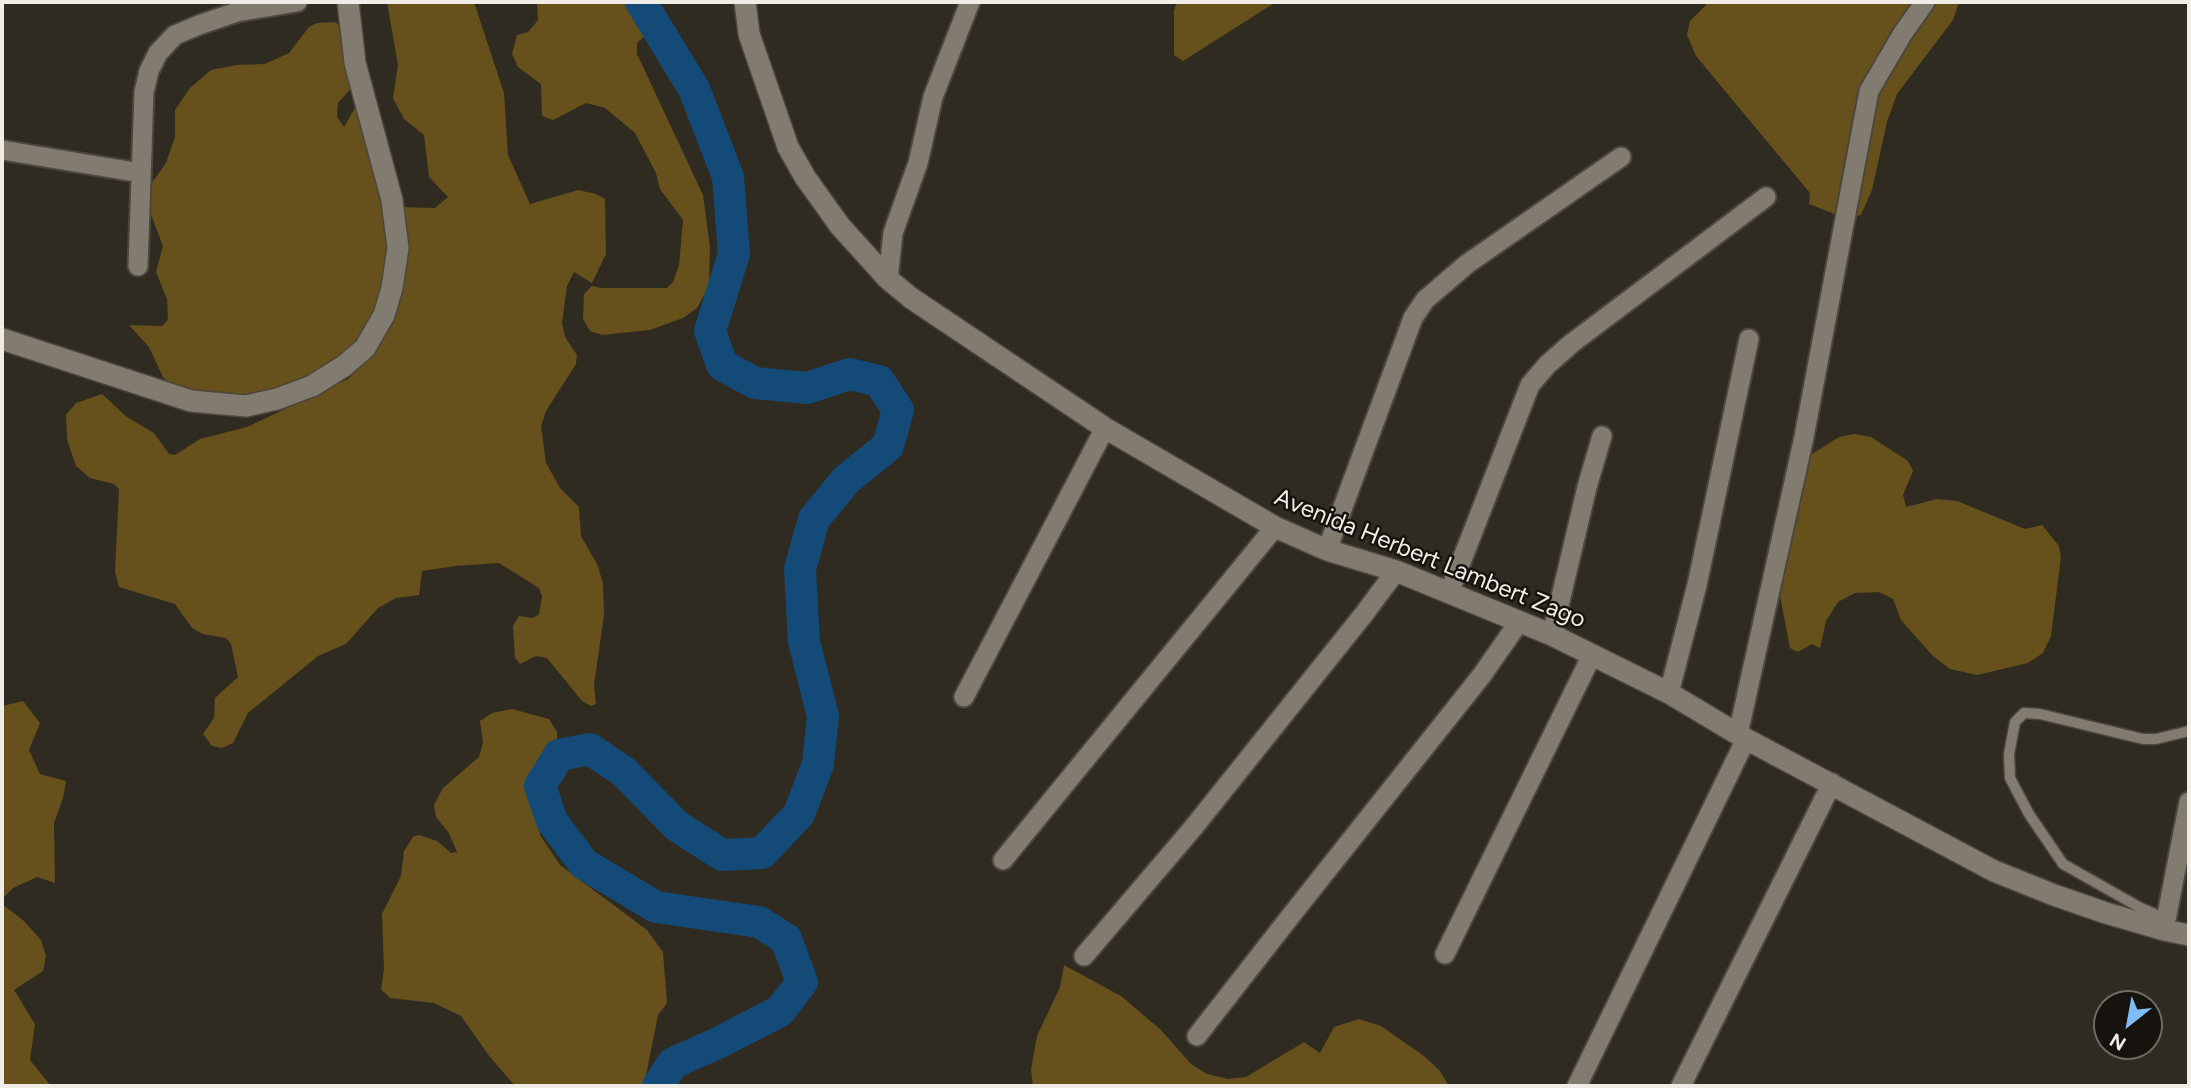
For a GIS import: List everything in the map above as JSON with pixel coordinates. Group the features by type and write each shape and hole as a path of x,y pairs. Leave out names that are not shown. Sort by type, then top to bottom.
{"street":[{"path":"138,266 144,92 149,71 158,53 175,35 237,12 297,2"},
{"path":"2,338 191,401 246,406 277,399 312,386 344,366 365,348 384,315 392,288 398,248 392,200 355,63 348,2"},
{"name":"Avenida Herbert Lambert Zago","path":"744,2 749,34 788,147 805,177 841,226 888,279 911,298 1105,428 1276,527 1327,550 1396,571 1592,654 1669,693 1742,736 1994,871 2054,895 2165,925 2189,935"},
{"path":"888,279 893,233 918,163 933,97 971,2"},
{"path":"1577,1086 1742,736 1804,437 1869,91 1903,33 1925,2"},
{"path":"2,150 141,173"},
{"path":"1327,550 1413,318 1425,300 1467,264 1621,157"},
{"path":"1449,593 1531,385 1547,365 1766,197"},
{"path":"1669,693 1697,584 1749,339"},
{"path":"964,697 1105,428"},
{"path":"1552,635 1587,487 1602,436"},
{"path":"1003,860 1276,527"},
{"path":"1084,956 1194,828 1396,571"},
{"path":"1197,1036 1482,675 1519,622"},
{"path":"1445,954 1592,654"},
{"path":"1681,1086 1832,783"},
{"path":"2165,925 2189,802"}],"lane":[{"path":"2165,925 2063,864 2029,814 2010,778 2009,754 2015,722 2024,713 2040,714 2143,739 2156,739 2189,731"}],"shaded area":[{"path":"387,2 474,2 504,93 508,155 530,204 578,190 605,199 606,254 592,283 574,272 567,286 562,323 565,337 577,355 576,364 546,411 541,426 546,463 560,488 579,507 581,536 597,564 603,583 604,615 594,685 596,704 591,706 582,701 547,658 536,656 520,664 515,658 513,626 519,616 533,618 539,614 542,596 539,588 499,563 456,566 422,571 419,595 396,598 378,608 346,644 318,656 248,713 233,743 222,748 212,746 203,734 214,718 215,698 238,677 231,644 226,638 203,634 192,628 175,604 119,587 115,572 119,489 114,484 90,478 76,466 67,440 66,415 76,403 102,394 127,417 154,433 169,454 175,455 200,439 247,427 348,379 376,351 400,301 359,354 264,399 194,395 171,385 163,377 149,347 129,325 162,326 168,320 167,299 156,272 163,246 150,212 151,184 166,163 175,137 175,110 190,88 211,70 265,64 289,53 309,27 317,23 335,22 350,34 361,77 338,103 337,117 344,127 355,108 364,107 398,207 435,208 448,197 429,177 424,135 404,119 393,98 398,65"},
{"path":"537,2 641,2 647,34 637,43 637,54 703,195 710,247 709,286 697,308 683,318 650,330 602,335 590,331 583,319 584,294 592,286 667,288 673,282 679,265 683,220 660,189 656,173 635,133 605,108 586,103 553,120 542,116 541,84 518,67 512,54 517,35 528,32 538,20"},
{"path":"1177,2 1276,2 1183,61 1174,55 1174,11"},
{"path":"1709,2 1959,2 1953,20 1897,94 1887,122 1872,190 1861,215 1845,218 1809,204 1810,193 1696,56 1687,35 1690,21"},
{"path":"1854,434 1871,437 1908,461 1913,471 1903,495 1906,507 1937,499 1957,501 2025,529 2042,525 2059,546 2061,557 2051,636 2043,653 2028,663 1977,675 1950,669 1933,656 1901,620 1893,599 1879,592 1855,593 1838,602 1826,621 1820,648 1812,644 1798,652 1790,648 1776,575 1801,461 1839,437"},
{"path":"23,701 40,723 29,750 40,774 66,781 54,823 55,883 37,877 13,888 2,899 2,706"},
{"path":"512,709 549,719 557,732 557,748 539,824 540,835 560,865 647,930 663,952 667,1003 658,1015 646,1086 515,1086 461,1016 434,1003 390,998 381,989 384,969 382,914 401,876 404,851 413,837 419,835 437,841 451,853 457,852 449,833 436,817 434,805 443,788 479,757 483,742 480,721 492,713"},
{"path":"2,904 24,921 41,940 46,956 43,971 14,990 35,1024 30,1060 51,1086 2,1086"},
{"path":"1064,965 1121,996 1161,1030 1191,1064 1207,1074 1228,1079 1246,1077 1304,1042 1320,1053 1334,1027 1359,1019 1381,1026 1424,1056 1440,1071 1449,1086 1033,1086 1031,1069 1037,1036 1060,987"}],"waterway":[{"path":"641,2 694,89 728,177 734,254 710,331 722,365 755,383 807,388 850,374 879,381 898,410 888,446 846,480 814,519 800,569 804,642 823,716 818,764 799,814 762,853 722,855 677,826 624,772 590,749 559,755 540,786 552,821 584,864 656,907 759,922 786,939 802,982 780,1011 673,1063 658,1086"}]}
